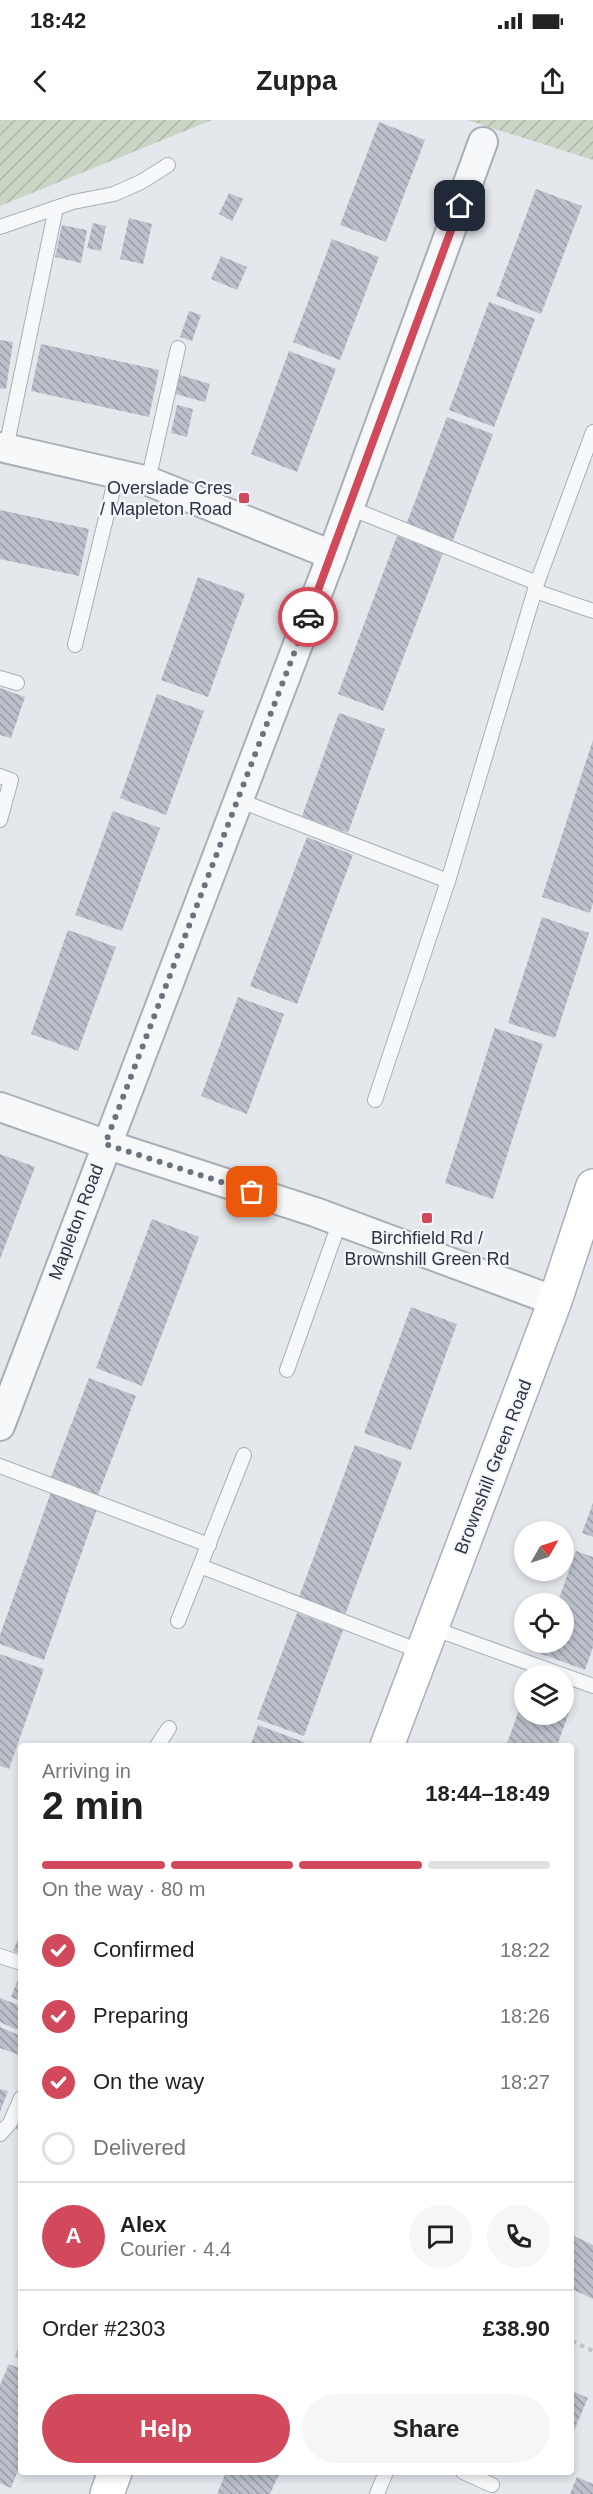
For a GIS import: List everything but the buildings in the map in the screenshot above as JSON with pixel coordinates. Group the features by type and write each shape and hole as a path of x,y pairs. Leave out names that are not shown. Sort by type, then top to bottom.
{"street":[{"name":"Mapleton Road","path":"0,1426 105,1144 350,508 483,142"},
{"path":"3,448 148,481 332,555"},
{"path":"0,1107 340,1221 555,1301"},
{"name":"Brownshill Green Road","path":"388,1743 555,1301 593,1186"},
{"path":"107,2494 114,2475"}],"lane":[{"path":"0,227 56,208 114,194 141,182 168,165"},
{"path":"3,448 56,208"},
{"path":"148,481 178,348"},
{"path":"375,1100 447,880 536,587 593,432"},
{"path":"75,645 117,473"},
{"path":"350,508 593,611"},
{"path":"0,678 17,682"},
{"path":"0,776 11,780 0,820"},
{"path":"238,800 447,880"},
{"path":"287,1370 340,1221"},
{"path":"178,1621 244,1455"},
{"path":"0,1466 209,1545"},
{"path":"200,1566 428,1640 593,1686"},
{"path":"159,1743 169,1728"},
{"path":"0,1956 18,1962"},
{"path":"0,2134 10,2123 18,2105"},
{"path":"377,2494 385,2475"},
{"path":"470,2475 492,2485"}],"path":[{"path":"574,2342 593,2350"}],"green space":[{"path":"0,120 212,120 0,206"},
{"path":"467,120 593,120 593,160"}],"way so far":[{"path":"252,1192 105,1144 308,617"}],"place":[{"name":"Overslade Cres / Mapleton Road","path":"244,498"},
{"name":"Birchfield Rd / Brownshill Green Rd","path":"427,1218"}],"route":[{"path":"308,617 460,206"}]}
